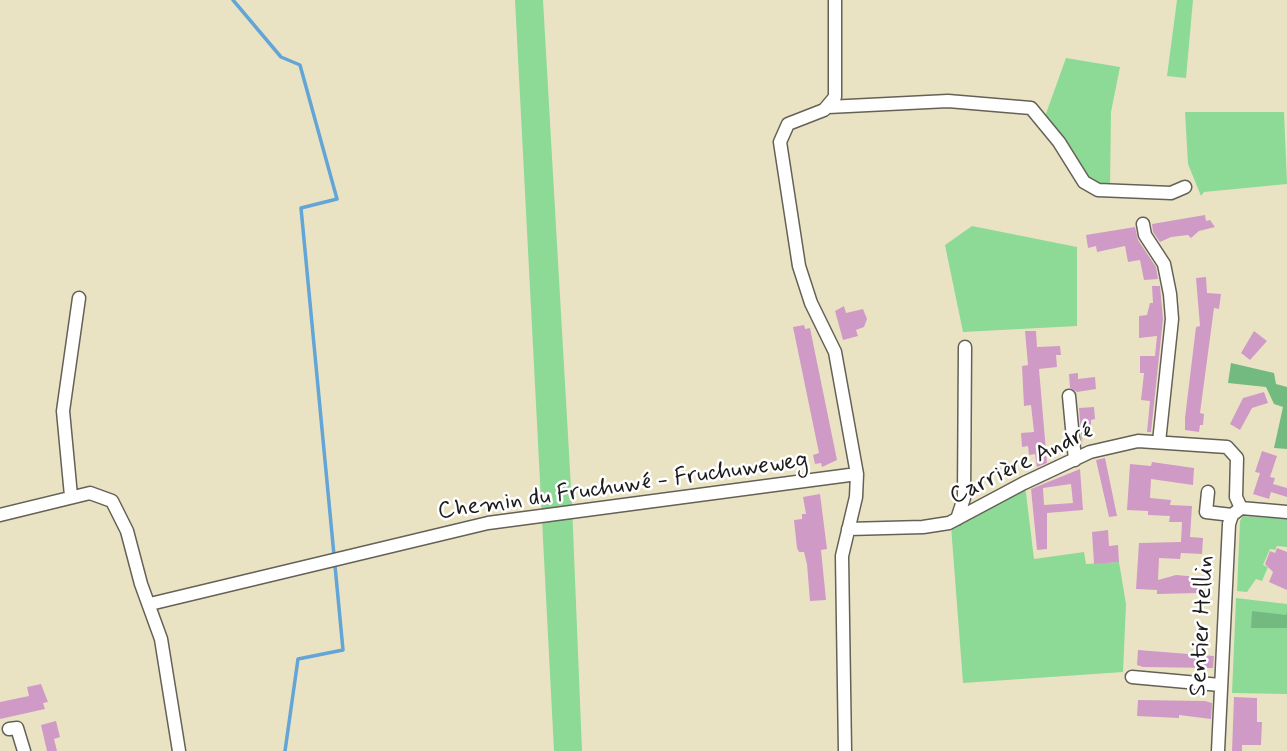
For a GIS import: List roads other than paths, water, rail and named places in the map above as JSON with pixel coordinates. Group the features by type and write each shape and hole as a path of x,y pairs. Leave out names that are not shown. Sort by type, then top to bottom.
{"street":[{"path":"828,107 835,97 837,84 835,0"},
{"path":"845,751 842,556 856,497 857,474 835,352 811,303 799,266 780,147 782,132 789,124 828,107 948,101 1031,108 1059,142 1084,182 1098,190 1171,192 1185,187"},
{"path":"1143,224 1145,235 1166,270 1171,303 1159,442"},
{"path":"71,496 63,411 79,298"},
{"path":"957,519 964,498 965,347"},
{"path":"1069,396 1075,460"},
{"name":"Carrière André","path":"848,529 931,527 957,519 1075,460 1120,443 1159,442 1224,446 1234,451 1237,461 1236,511"},
{"name":"Chemin du Fruchuwé - Fruchuweweg","path":"150,604 488,523 857,474"},
{"path":"1208,492 1206,512 1287,512"},
{"path":"0,515 90,493 113,501 127,531 167,663 179,751"},
{"name":"Sentier Hellin","path":"1218,751 1222,573 1236,511"},
{"path":"1132,677 1220,685"},
{"path":"9,729 17,728 24,751"}],"waterway":[{"path":"233,0 281,57 300,65 337,199 301,208 343,650 298,659 285,751"}]}
